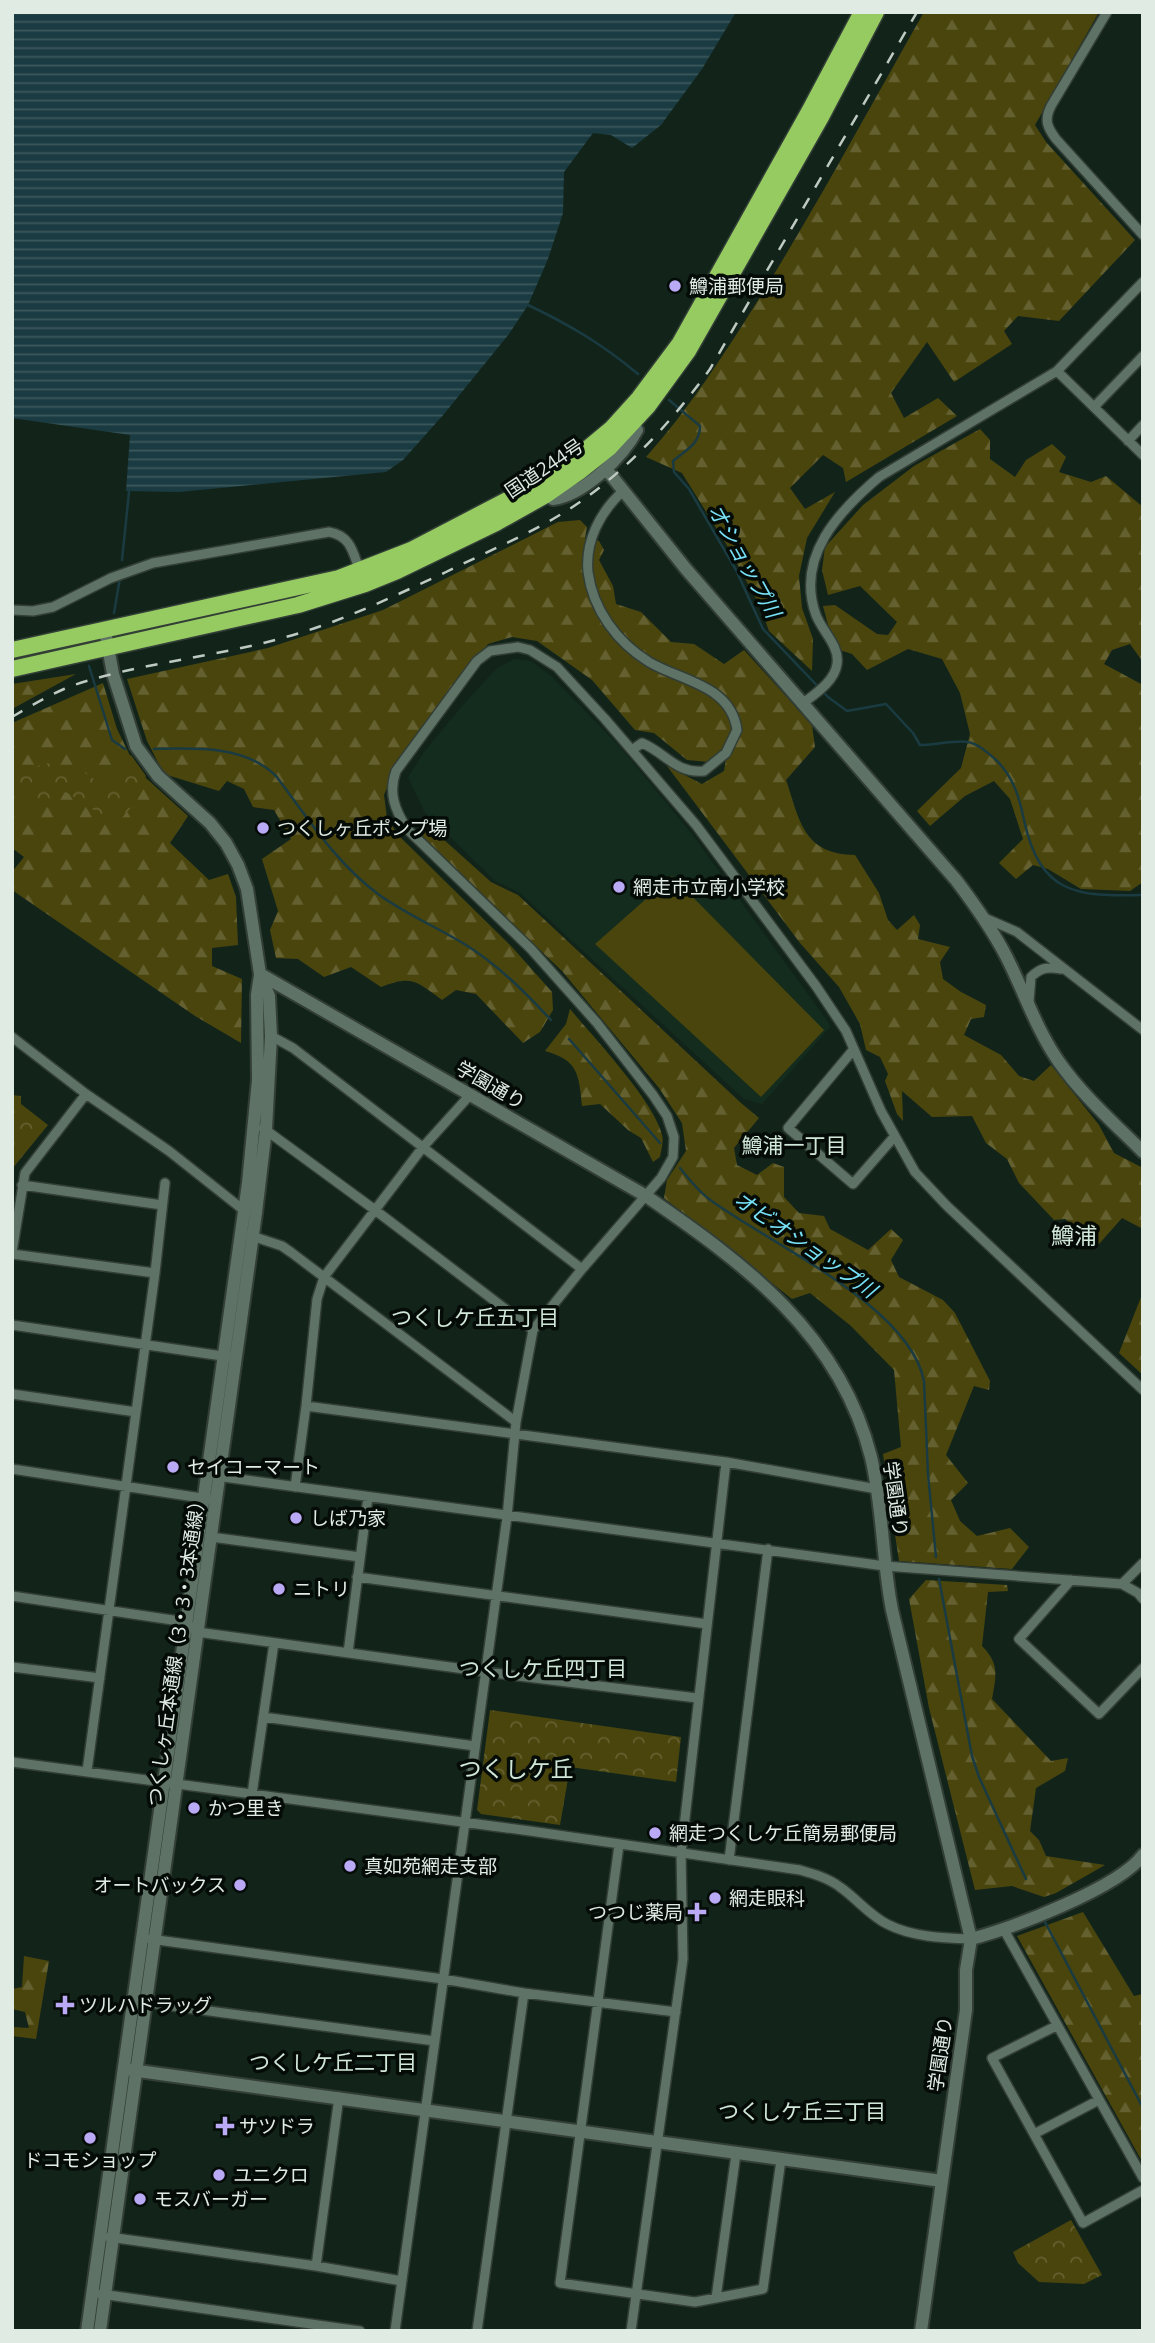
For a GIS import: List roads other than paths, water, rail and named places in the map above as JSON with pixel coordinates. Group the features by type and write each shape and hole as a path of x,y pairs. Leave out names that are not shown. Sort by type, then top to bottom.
{"highway":[{"name":"国道244号","path":"629,418 681,343 862,12"},
{"name":"国道244号","path":"12,669 298,605 542,490 590,447 629,418 671,378 722,296 876,12"},
{"name":"国道244号","path":"12,650 362,577"}],"street":[{"path":"1107,12 1051,106 1046,123 1056,139 1143,235"},
{"path":"802,704 831,678 838,663 835,648 816,615 811,580 814,561 834,520 856,495 879,477 1057,372 1142,284"},
{"path":"1094,407 1143,356"},
{"path":"1057,372 1143,455"},
{"path":"542,490 553,499 564,497 606,469 631,441 637,430 629,418"},
{"path":"1128,441 1143,425"},
{"path":"606,469 802,704 956,880 985,918 1058,1061 1080,1088 1143,1152"},
{"path":"623,491 605,513 591,538 587,563 597,605 609,626 638,654 661,668 704,686 721,698 733,713 737,730 726,753 704,771 682,770 652,747 642,743 632,750"},
{"path":"12,610 33,611 54,607 111,578 153,564 329,532 340,534 347,539 362,577"},
{"name":"つくしヶ丘本通線（3・3・3本通線）","path":"105,631 113,674 136,746 158,776 210,823 238,864 247,889 260,974 269,996 271,1036 260,1128 210,1499 186,1622 171,1783"},
{"path":"395,2331 508,1517 516,1422 533,1330 661,1178 673,1157 674,1137 667,1116 597,1023 538,957 407,829 395,810 392,784 396,771 477,661 490,651 503,648 518,647 530,650 556,667 632,750 678,802 816,986 846,1031 894,1137 915,1172 947,1206 1143,1390"},
{"path":"985,918 1017,932 1143,1030"},
{"path":"1029,1007 1031,977 1038,970 1049,967 1063,969"},
{"name":"つくしヶ丘本通線（3・3・3本通線）","path":"260,974 257,995 260,1128"},
{"name":"学園通り","path":"260,974 646,1196 748,1271 821,1348 837,1372 862,1427 871,1458 883,1528 885,1566 905,1669 954,1860 971,1939 966,1970 966,2010 921,2331"},
{"path":"271,1036 293,1048 582,1269"},
{"path":"12,1037 249,1212"},
{"path":"854,1049 788,1128 853,1184 894,1137"},
{"path":"86,1094 24,1173 12,1253 155,1273"},
{"path":"295,1487 317,1299 324,1277 422,1147 470,1095"},
{"path":"260,1128 375,1210 533,1330"},
{"path":"87,1771 146,1344 165,1182"},
{"path":"22,1185 162,1205"},
{"path":"246,1235 282,1246 516,1422"},
{"path":"12,1325 229,1357"},
{"path":"12,1394 136,1412"},
{"path":"306,1406 726,1462 877,1489"},
{"path":"631,2331 683,1959 681,1853 726,1462"},
{"path":"12,1469 210,1499"},
{"path":"213,1476 885,1566 1122,1584 1143,1599"},
{"path":"348,1653 368,1497"},
{"name":"つくしヶ丘本通線（3・3・3本通線）","path":"100,2331 99,2294 139,2001 211,1537 210,1499"},
{"path":"211,1537 360,1557"},
{"path":"729,1860 768,1549"},
{"path":"1122,1584 1143,1563"},
{"path":"357,1577 707,1624"},
{"path":"1070,1580 1019,1639 1099,1714 1143,1668"},
{"path":"12,1596 186,1622 197,1632 697,1698"},
{"path":"252,1794 274,1643"},
{"path":"12,1667 100,1678"},
{"path":"263,1717 475,1746"},
{"path":"12,1762 800,1870 840,1887 886,1924 904,1931 942,1938 971,1939 1036,1917 1084,1894 1141,1861"},
{"path":"619,1845 559,2283 695,2302 762,2289 781,2160"},
{"path":"1003,1928 1143,2178"},
{"path":"148,1939 676,2012"},
{"path":"477,2331 524,1993"},
{"path":"139,2001 435,2041"},
{"path":"1056,2026 992,2058 1083,2223 1143,2190"},
{"path":"131,2070 942,2181"},
{"path":"316,2266 339,2097"},
{"path":"1034,2134 1099,2100"},
{"path":"716,2298 736,2154"},
{"path":"107,2237 316,2266 402,2281"},
{"path":"99,2294 360,2331"},
{"name":"つくしヶ丘本通線（3・3・3本通線）","path":"87,2331 99,2294"}],"water":[{"path":"12,12 736,12 702,69 661,125 632,148 611,135 593,133 564,172 563,213 548,259 528,305 509,334 403,460 386,472 179,492 126,491 130,435 12,418"}],"waterway":[{"name":"オショップ川","path":"528,305 585,336 638,374"},
{"name":"オショップ川","path":"669,400 700,426 695,442 673,461 674,472 689,489 736,570 763,629 828,697 847,711 886,704 913,733 920,745 963,742 979,746 995,759 1011,779 1031,845 1051,877 1080,892 1098,895 1143,895"},
{"name":"オビオショップ川","path":"122,560 129,492"},
{"name":"オビオショップ川","path":"114,613 120,578"},
{"name":"オビオショップ川","path":"89,666 112,740 125,749"},
{"name":"オビオショップ川","path":"154,749 218,750 263,766 276,776 348,868 399,908 455,938 489,961 551,1020"},
{"name":"オビオショップ川","path":"569,1039 660,1143"},
{"name":"オビオショップ川","path":"680,1168 709,1199 833,1278 865,1302 892,1327 913,1353 924,1381 928,1474 936,1557"},
{"name":"オビオショップ川","path":"939,1579 972,1756 1026,1879"},
{"name":"オビオショップ川","path":"1045,1922 1143,2108"}],"railway":[{"path":"12,717 57,692 86,681 266,642 346,616 526,533 576,505 598,489 639,452 677,412 710,369 917,12"}],"place":[{"name":"鱒浦郵便局","path":"675,286"},
{"name":"つくしヶ丘ポンプ場","path":"263,828"},
{"name":"網走市立南小学校","path":"619,887"},
{"name":"セイコーマート","path":"173,1467"},
{"name":"しば乃家","path":"296,1518"},
{"name":"ニトリ","path":"279,1589"},
{"name":"かつ里き","path":"194,1808"},
{"name":"網走つくしケ丘簡易郵便局","path":"655,1833"},
{"name":"真如苑網走支部","path":"350,1866"},
{"name":"オートバックス","path":"240,1885"},
{"name":"網走眼科","path":"715,1898"},
{"name":"つつじ薬局","path":"697,1912"},
{"name":"ツルハドラッグ","path":"65,2005"},
{"name":"サツドラ","path":"225,2126"},
{"name":"ドコモショップ","path":"90,2138"},
{"name":"ユニクロ","path":"219,2175"},
{"name":"モスバーガー","path":"140,2199"}],"district":[{"name":"鱒浦一丁目","path":"794,1146"},
{"name":"鱒浦","path":"1074,1236"},
{"name":"つくしケ丘五丁目","path":"475,1318"},
{"name":"つくしケ丘四丁目","path":"543,1669"},
{"name":"つくしケ丘","path":"516,1769"},
{"name":"つくしケ丘二丁目","path":"333,2063"},
{"name":"つくしケ丘三丁目","path":"802,2112"}]}
